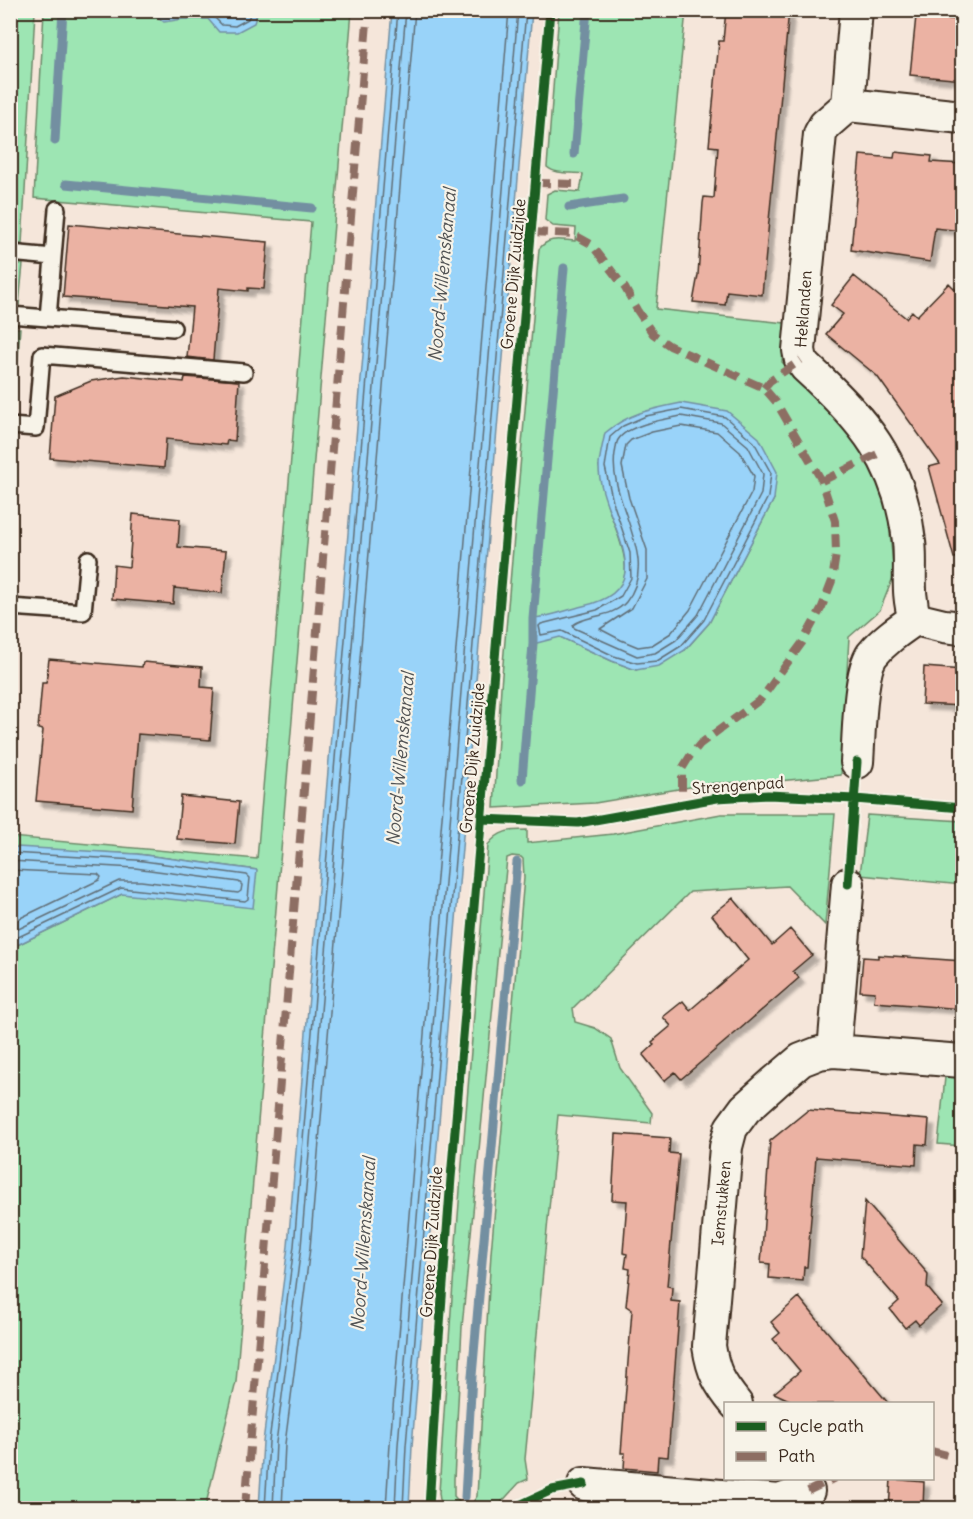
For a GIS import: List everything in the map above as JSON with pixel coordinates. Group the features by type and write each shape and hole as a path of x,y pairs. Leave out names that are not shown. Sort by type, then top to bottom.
{"street":[{"path":"856,10 848,105 963,117"},
{"name":"Heklanden","path":"848,105 825,125 820,134 799,350 801,360 806,367 847,406 870,434 882,453 897,487 909,541 909,584 915,619"},
{"path":"857,762 864,680 871,658 887,638 915,619 963,628"},
{"path":"834,1051 848,884"},
{"name":"Iemstukken","path":"734,1402 721,1386 712,1367 709,1346 726,1147 731,1128 745,1109 801,1060 819,1053 834,1051 963,1061"},
{"path":"584,1484 779,1501 807,1493"}],"lane":[{"path":"48,318 57,209"},
{"path":"10,253 52,257"},
{"path":"10,315 173,327"},
{"path":"10,426 36,428 42,355 244,372"},
{"path":"10,607 82,612 88,560"}],"green space":[{"path":"10,11 35,11 22,244 11,243"},
{"path":"44,11 352,11 236,1382 205,1508 11,1508 11,948 122,894 140,895 257,870 137,854 11,848 11,837 257,859 311,222 34,198"},
{"path":"559,11 686,11 656,309 785,323 782,362 850,431 886,492 894,575 880,610 849,637 841,775 768,782 714,783 595,803 494,808 501,687 539,249 551,240 575,241 576,228 553,226 545,220 547,194 555,190 580,192 583,174 559,172 547,167","holes":["599,466 774,499 709,623 685,650 636,670 560,637 547,617 581,609 606,599 621,586 625,576 623,551 607,503"]},
{"path":"11,263 23,264 19,305 11,304"},
{"path":"10,328 20,328 14,411 10,410"},
{"path":"721,814 835,814 825,925 787,886 690,892 573,1008 575,1022 595,1028 611,1039 620,1068 652,1113 651,1123 558,1115 525,1459 528,1479 519,1483 497,1507 441,1508 439,1493 450,1331 488,845 496,836 515,830 527,830 527,843 613,834","holes":["521,857 524,878 491,1253 477,1496 472,1504 460,1503 454,1496 454,1479 462,1327 507,858"]},
{"path":"867,815 962,821 962,885 860,875"},
{"path":"946,1068 962,1069 962,1146 938,1144"}],"water":[{"path":"150,11 258,11 254,23 237,32 219,32 208,19 164,22"},
{"name":"Noord-Willemskanaal","path":"392,11 532,11 412,1446 409,1508 259,1508 263,1442 288,1246"},
{"path":"681,403 727,411 759,438 777,472 774,499 709,623 685,650 659,666 636,670 560,637 533,644 533,618 583,606 608,597 622,583 625,567 623,548 601,485 599,465 605,433 632,416"},
{"path":"11,848 137,854 257,870 253,908 122,894 11,948"}],"building":[{"path":"726,10 789,10 762,295 727,291 725,305 693,302 698,275 704,197 714,198 718,147 709,146 719,41 723,41"},
{"path":"916,16 963,20 963,80 910,75"},
{"path":"895,152 932,156 931,162 963,164 963,231 935,228 930,262 851,250 860,155 894,158"},
{"path":"69,224 268,242 264,289 248,288 248,291 219,288 213,360 187,357 192,307 63,297"},
{"path":"854,276 906,318 912,311 917,316 949,283 963,297 963,557 954,558 929,467 940,464 877,376 826,334 843,314 831,305"},
{"path":"124,376 184,382 185,377 239,381 235,441 227,440 226,445 166,439 164,468 50,458 55,396 91,381"},
{"path":"133,514 180,519 178,547 226,551 222,593 174,588 173,604 112,599 114,565 129,567"},
{"path":"49,659 142,667 143,662 202,667 201,687 214,688 210,740 138,734 132,809 36,801 43,730 38,729 42,683 46,683"},
{"path":"924,667 963,670 963,706 922,704"},
{"path":"181,796 239,802 235,844 177,839"},
{"path":"733,898 772,945 790,929 812,955 793,971 799,978 740,1029 681,1079 675,1072 664,1081 643,1055 654,1045 652,1042 671,1026 663,1017 683,1001 690,1010 748,960 712,915"},
{"path":"878,955 963,961 963,1009 874,1002 875,992 860,991 863,957 878,958"},
{"path":"808,1110 929,1120 927,1145 917,1144 916,1165 816,1157 807,1267 804,1267 803,1281 769,1278 770,1264 761,1263 770,1141"},
{"path":"616,1134 670,1138 669,1153 679,1154 667,1286 672,1287 671,1301 680,1302 668,1457 658,1456 657,1471 624,1468 625,1453 621,1453 632,1310 626,1306 630,1269 625,1268 627,1254 623,1253 627,1201 612,1200"},
{"path":"865,1201 928,1274 927,1287 942,1305 919,1325 915,1320 905,1328 890,1309 899,1301 860,1256"},
{"path":"799,1297 887,1402 794,1402 774,1393 800,1371 773,1339 780,1333 771,1322"},
{"path":"891,1480 924,1482 923,1509 889,1509"}],"waterway":[{"path":"55,141 63,10"},
{"path":"574,154 587,10"},
{"path":"66,184 312,208"},
{"path":"569,207 623,199"},
{"path":"522,780 533,618 564,268"},
{"path":"465,1497 472,1376 517,862"}],"marked path":[{"path":"245,1508 368,10"},
{"path":"535,183 578,184"},
{"path":"532,232 573,234 591,244 625,288 653,334 670,346 764,388 776,402 822,481 835,521 836,554 832,581 822,607 802,643 761,699 700,744 690,756 682,769 682,804"},
{"path":"764,388 770,381 801,360"},
{"path":"822,481 882,452"},
{"path":"959,1393 962,1398"},
{"path":"934,1452 962,1459"},
{"path":"808,1491 831,1480"}],"cycle path":[{"name":"Groene Dijk Zuidzijde","path":"429,1508 451,1178 550,10"},
{"path":"848,884 857,762"},
{"name":"Groene Dijk Zuidzijde","path":"482,819 578,823 717,798 768,795 855,799 962,808"},
{"path":"513,1508 552,1490 584,1484"}]}
